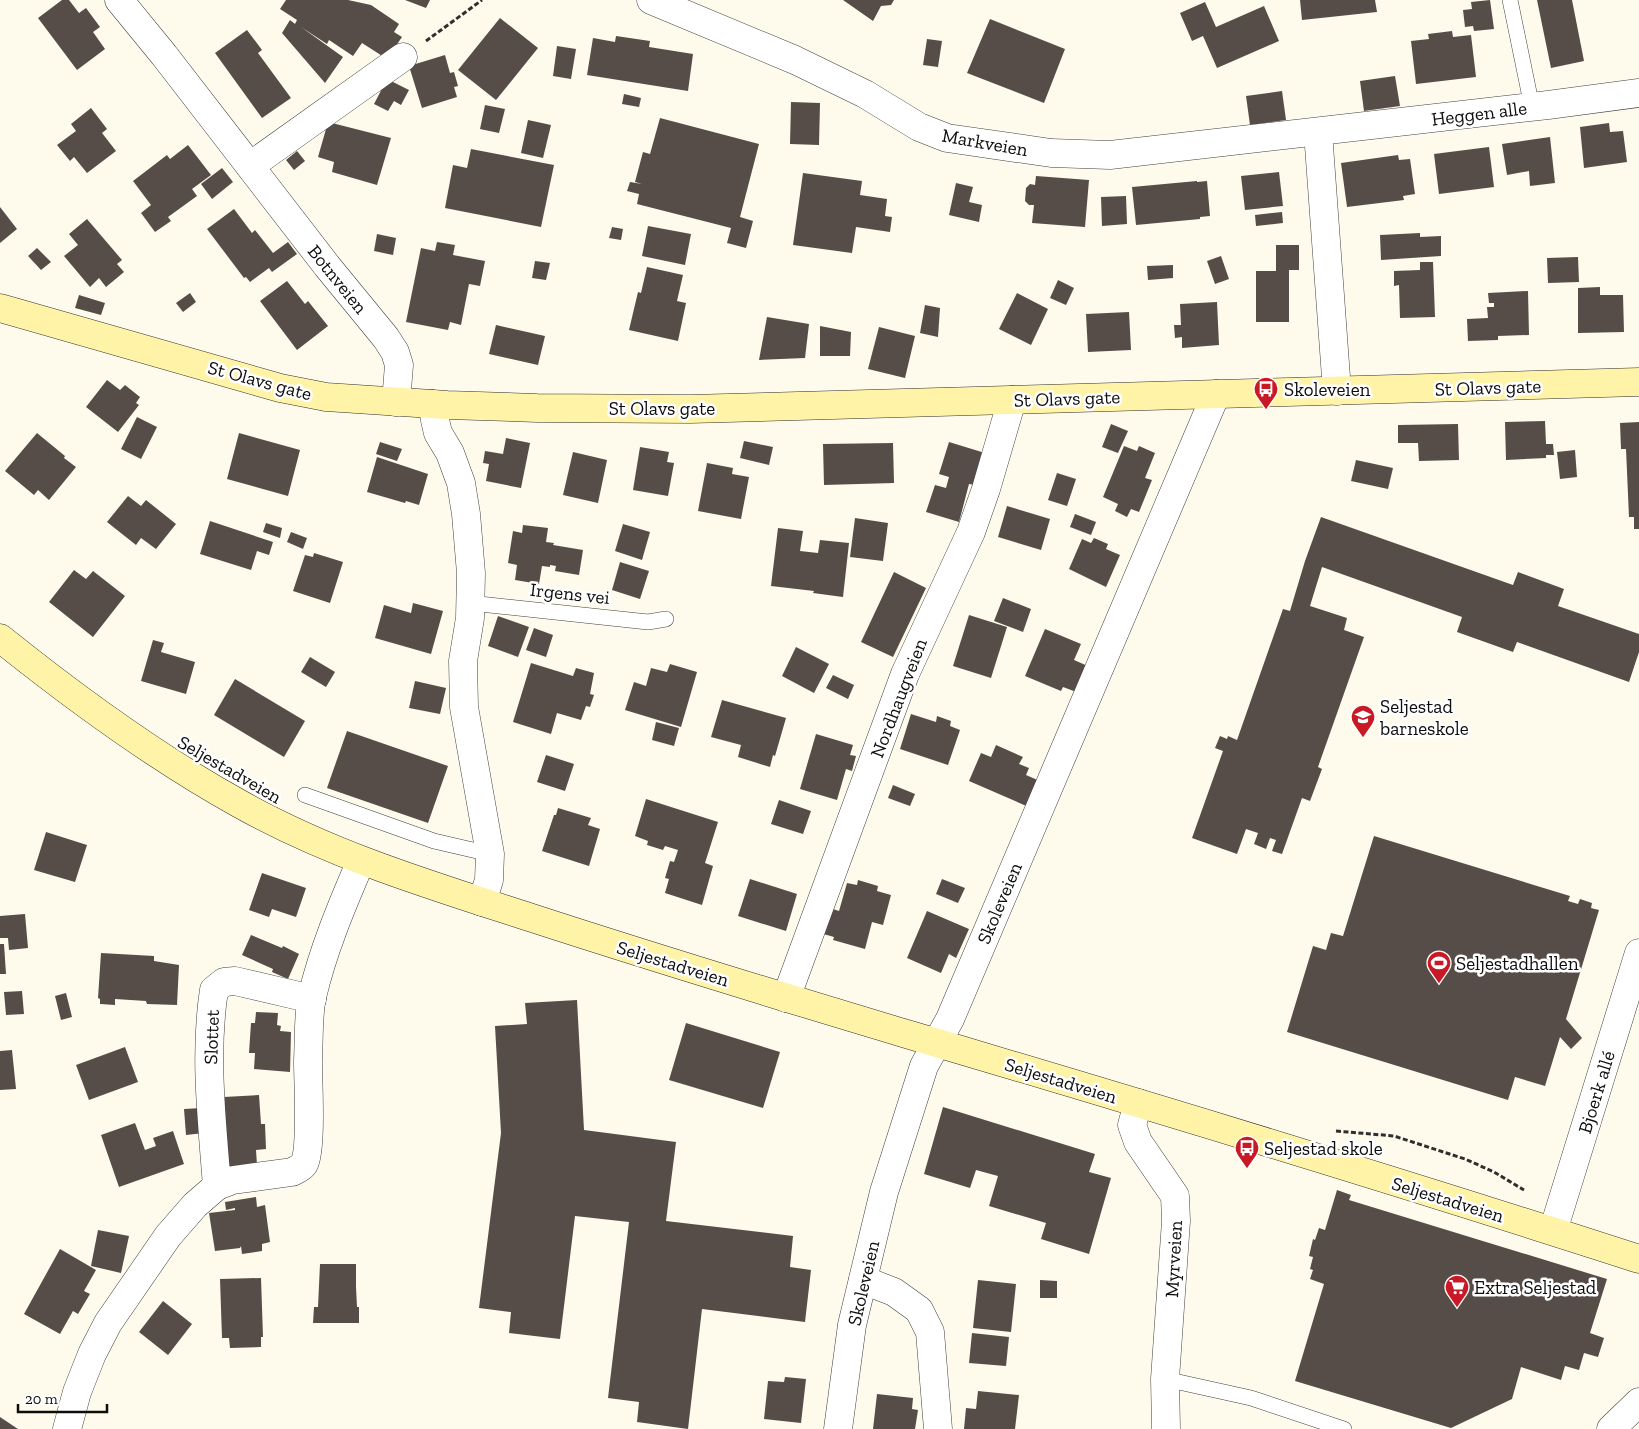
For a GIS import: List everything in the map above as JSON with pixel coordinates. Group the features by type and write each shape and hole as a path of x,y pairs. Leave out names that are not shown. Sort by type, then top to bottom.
{"street":[{"name":"Botnveien","path":"119,0 327,266 386,338 395,352 398,365 396,402"},
{"name":"Markveien","path":"651,0 795,60 865,94 920,127 947,138 1051,153 1110,156 1318,132"},
{"path":"250,166 403,57"},
{"name":"Heggen alle","path":"1318,132 1639,93"},
{"path":"1318,132 1337,391"},
{"name":"St Olavs gate","path":"0,308 280,388 326,397 433,404 537,408 673,409 1639,382"},
{"name":"Skoleveien","path":"838,1429 852,1325 884,1192 924,1066 954,1010 1216,394"},
{"name":"Nordhaugveien","path":"786,998 905,674 942,590 971,532 986,489 1012,400"},
{"path":"433,404 434,420 438,434 450,453 461,483 466,514 471,573 470,618 464,661 464,707 490,854 489,880 482,902"},
{"name":"Seljestadveien","path":"0,638 120,729 192,776 242,805 282,825 361,860 482,902 786,998 1138,1104 1639,1259"},
{"path":"67,1429 77,1392 92,1354 108,1323 168,1236 195,1205 217,1186 233,1180 292,1172 300,1168 304,1163 308,1137 308,1060 312,999 327,946 361,860"},
{"name":"Bjoerk allé","path":"1553,1231 1639,954"},
{"name":"Slottet","path":"217,1186 209,1084 210,1014 214,990 224,982 235,981 312,999"},
{"name":"Myrveien","path":"1138,1104 1132,1126 1138,1142 1175,1196 1176,1221 1165,1379 1166,1429"},
{"path":"863,1280 894,1292 919,1310 930,1332 938,1429"},
{"path":"1611,1429 1639,1402"}],"lane":[{"path":"1510,0 1532,107"},
{"name":"Irgens vei","path":"470,603 648,622 666,619"},
{"path":"305,794 434,840 490,854"},
{"path":"1165,1379 1251,1398 1344,1429"}],"path":[{"path":"403,57 482,0"}],"building":[{"path":"62,0 69,0 79,13 86,8 100,27 93,32 105,49 77,70 38,18"},
{"path":"286,0 348,0 371,5 399,24 394,32 402,37 387,59 362,43 353,56 329,40 327,44 301,27 343,57 325,83 282,33 290,20 295,24 297,20 280,9"},
{"path":"405,0 430,0 426,8"},
{"path":"843,0 894,0 891,5 881,6 873,21"},
{"path":"1300,0 1375,0 1377,12 1302,20"},
{"path":"1490,0 1494,29 1474,31 1473,26 1465,27 1463,10 1472,9 1471,2"},
{"path":"1537,0 1572,0 1584,61 1551,68"},
{"path":"1205,2 1216,27 1264,6 1279,41 1217,68 1203,36 1192,41 1180,13"},
{"path":"500,18 538,48 496,100 458,70"},
{"path":"990,19 1065,49 1044,103 967,73"},
{"path":"247,30 262,50 258,53 291,98 262,118 215,53"},
{"path":"1452,31 1453,37 1471,35 1476,77 1416,84 1411,41 1429,39 1428,34"},
{"path":"616,36 650,41 649,47 693,54 688,91 587,75 593,38 615,42"},
{"path":"927,39 942,41 938,67 923,65"},
{"path":"557,46 576,49 571,79 553,76"},
{"path":"445,55 450,73 454,72 458,86 454,87 457,97 422,108 409,66"},
{"path":"1395,76 1400,106 1364,111 1360,81"},
{"path":"387,79 409,90 401,105 394,101 388,111 374,104"},
{"path":"1282,91 1286,120 1250,125 1246,96"},
{"path":"624,94 641,98 639,107 622,104"},
{"path":"791,102 820,103 819,145 790,144"},
{"path":"485,105 505,109 499,133 480,129"},
{"path":"91,108 107,129 102,133 116,151 87,173 74,157 70,161 57,145 76,131 71,124"},
{"path":"660,118 759,144 740,217 753,221 746,248 727,243 731,228 637,204 639,194 627,191 630,182 642,184 635,182 643,152 650,154"},
{"path":"528,120 551,125 543,158 521,153"},
{"path":"328,122 391,138 377,185 332,172 334,162 318,157"},
{"path":"1609,123 1610,132 1623,131 1627,162 1584,168 1580,127"},
{"path":"1550,137 1555,183 1530,186 1529,171 1507,175 1502,144"},
{"path":"188,145 211,175 192,189 197,196 168,217 171,221 155,232 141,213 151,205 133,181 167,155 170,159"},
{"path":"1489,147 1494,187 1439,194 1434,154"},
{"path":"471,149 554,165 541,227 445,208 453,165 467,168"},
{"path":"297,151 305,161 294,170 286,160"},
{"path":"1398,155 1399,160 1410,159 1415,194 1403,196 1404,200 1347,207 1341,163"},
{"path":"222,168 233,182 212,199 201,184"},
{"path":"1279,172 1283,206 1245,210 1241,176"},
{"path":"803,173 862,181 860,195 887,199 885,216 892,217 890,232 856,227 852,253 793,245"},
{"path":"1036,176 1089,180 1085,227 1032,223 1034,205 1029,205 1025,201 1026,188 1030,184 1035,185"},
{"path":"1207,181 1210,216 1200,217 1200,219 1136,225 1132,187"},
{"path":"956,183 973,187 969,202 982,205 979,222 949,215"},
{"path":"1126,196 1127,224 1102,226 1101,197"},
{"path":"0,207 17,229 0,243"},
{"path":"234,209 252,233 255,230 273,253 288,242 297,254 272,272 269,268 250,282 246,277 244,278 207,229"},
{"path":"1282,212 1283,223 1256,226 1255,215"},
{"path":"87,219 122,260 117,264 124,272 106,287 99,278 90,287 64,256 78,245 69,234"},
{"path":"648,226 691,234 685,265 642,256"},
{"path":"612,227 623,229 621,240 609,238"},
{"path":"1420,233 1420,237 1441,236 1441,256 1381,260 1380,235"},
{"path":"377,234 396,238 393,255 374,251"},
{"path":"437,242 455,245 453,255 485,261 480,286 469,284 461,325 450,322 448,330 406,322 421,248 435,251"},
{"path":"1276,245 1299,245 1299,270 1289,270 1289,322 1256,322 1256,271 1276,271"},
{"path":"37,248 51,262 41,270 28,256"},
{"path":"1221,256 1229,279 1215,284 1207,261"},
{"path":"1578,257 1579,282 1548,283 1547,258"},
{"path":"535,261 550,263 546,280 532,278"},
{"path":"1420,262 1433,262 1435,317 1400,318 1399,285 1394,286 1394,271 1420,270"},
{"path":"1173,265 1173,278 1148,280 1147,266"},
{"path":"647,267 683,275 677,301 686,303 678,341 629,330 638,292 641,293"},
{"path":"1058,280 1074,288 1066,305 1050,298"},
{"path":"287,281 305,304 308,301 328,326 297,350 260,301"},
{"path":"1600,287 1600,295 1623,295 1624,332 1578,333 1578,288"},
{"path":"1528,291 1529,335 1498,336 1498,340 1468,341 1467,319 1488,318 1487,307 1494,307 1494,303 1489,303 1488,293"},
{"path":"190,293 196,302 183,312 176,303"},
{"path":"1017,293 1048,309 1031,345 999,329"},
{"path":"79,295 105,303 101,315 75,308"},
{"path":"1217,302 1219,345 1182,348 1182,337 1175,338 1174,325 1181,325 1180,304"},
{"path":"925,305 940,308 938,337 920,333"},
{"path":"1129,312 1131,350 1088,352 1086,314"},
{"path":"767,317 809,324 805,358 759,360"},
{"path":"496,325 545,336 538,365 489,354"},
{"path":"820,326 851,332 850,356 820,356"},
{"path":"879,327 915,336 905,378 868,369"},
{"path":"107,380 120,390 125,385 140,397 136,403 139,405 118,432 86,407"},
{"path":"137,417 157,427 141,459 121,449"},
{"path":"1545,421 1546,444 1553,444 1554,455 1546,455 1546,458 1506,460 1505,422"},
{"path":"1639,422 1639,529 1634,529 1634,517 1629,517 1626,449 1621,449 1620,423"},
{"path":"1111,424 1128,431 1118,453 1102,447"},
{"path":"1458,424 1459,460 1419,461 1418,443 1398,443 1398,425"},
{"path":"37,433 76,467 49,500 38,490 34,495 5,471"},
{"path":"239,433 300,450 288,496 227,479"},
{"path":"506,438 530,443 521,488 486,481 489,464 483,463 485,451 503,454"},
{"path":"744,441 773,447 769,465 740,458"},
{"path":"380,442 402,449 397,461 376,454"},
{"path":"949,442 985,453 975,485 969,484 959,522 926,512 935,485 946,488 949,477 939,474"},
{"path":"893,443 894,483 824,485 823,444"},
{"path":"1124,446 1137,451 1139,446 1155,453 1145,478 1152,480 1139,512 1131,509 1127,517 1115,511 1118,504 1103,497"},
{"path":"640,447 669,452 667,462 674,463 668,496 633,490"},
{"path":"1575,450 1577,477 1560,479 1557,452"},
{"path":"573,452 607,460 598,503 563,495"},
{"path":"377,457 428,474 419,505 367,492"},
{"path":"1356,460 1393,468 1388,489 1351,481"},
{"path":"707,463 733,468 732,474 749,477 741,519 698,511"},
{"path":"1057,473 1076,479 1067,506 1048,500"},
{"path":"128,496 141,506 146,500 176,524 156,549 141,538 136,545 107,522"},
{"path":"1007,506 1050,519 1041,550 998,537"},
{"path":"1075,514 1096,522 1091,535 1070,527"},
{"path":"1321,517 1513,585 1518,572 1564,589 1558,606 1639,634 1639,652 1629,682 1517,642 1513,652 1457,632 1462,617 1322,567 1310,606 1347,618 1344,630 1364,637 1318,767 1322,769 1310,801 1302,798 1282,854 1272,851 1276,840 1270,838 1266,849 1254,844 1258,833 1246,829 1237,854 1192,838 1223,751 1215,748 1220,736 1227,739 1228,736 1237,740 1283,609 1290,611"},
{"path":"855,518 888,523 883,561 850,557"},
{"path":"210,521 273,542 269,555 257,551 251,570 200,554"},
{"path":"266,523 282,528 280,538 263,532"},
{"path":"623,524 650,532 642,560 615,551"},
{"path":"523,525 548,528 546,542 554,543 553,545 583,550 579,575 555,571 556,566 550,565 550,567 542,566 539,584 515,580 517,565 508,563 513,531 522,533"},
{"path":"778,528 803,531 800,551 818,553 820,540 849,543 843,597 813,593 814,591 771,586"},
{"path":"291,532 307,538 303,549 287,542"},
{"path":"1094,538 1108,544 1106,549 1120,555 1106,587 1069,569 1082,539 1091,543"},
{"path":"314,553 343,562 330,603 293,591 305,555 313,557"},
{"path":"620,562 649,571 640,599 612,590"},
{"path":"74,570 86,579 93,571 125,596 93,637 49,602"},
{"path":"894,572 926,588 893,657 861,642"},
{"path":"1003,598 1031,609 1023,632 994,621"},
{"path":"413,603 443,611 431,654 375,638 384,605 411,613"},
{"path":"969,615 1007,627 991,678 953,666"},
{"path":"498,616 529,627 518,657 488,646"},
{"path":"534,628 553,635 546,657 526,650"},
{"path":"1045,629 1081,644 1074,660 1090,667 1079,693 1063,687 1061,691 1025,676"},
{"path":"153,640 164,643 161,652 195,662 186,694 141,681"},
{"path":"796,647 829,664 814,693 782,676"},
{"path":"310,657 335,672 326,687 301,672"},
{"path":"531,663 573,676 576,668 594,673 590,694 594,695 590,707 586,706 581,720 557,713 551,734 513,722"},
{"path":"670,664 697,672 681,727 625,710 634,682 646,686 651,668 667,672"},
{"path":"833,675 854,685 848,699 826,688"},
{"path":"235,679 305,721 284,757 214,715"},
{"path":"415,681 446,688 440,714 409,708"},
{"path":"722,700 786,718 770,767 738,757 741,745 711,737"},
{"path":"911,714 936,722 937,716 951,721 950,726 960,730 948,765 900,749"},
{"path":"656,722 679,728 674,746 652,740"},
{"path":"347,731 448,766 428,823 327,788"},
{"path":"816,734 853,745 850,755 856,756 852,771 846,769 837,800 800,789"},
{"path":"996,745 1023,757 1019,764 1029,768 1026,775 1042,782 1031,808 969,781 981,753 991,757"},
{"path":"546,755 574,764 565,791 537,782"},
{"path":"893,785 915,794 910,806 888,798"},
{"path":"646,799 718,822 705,863 713,866 702,905 665,893 669,879 665,878 670,861 674,862 678,850 665,846 663,850 647,845 648,841 635,836"},
{"path":"779,800 811,811 803,834 771,824"},
{"path":"558,808 591,818 588,825 600,829 589,866 542,851"},
{"path":"46,832 87,845 75,882 34,870"},
{"name":"Seljestadhallen","path":"1374,836 1570,896 1568,901 1578,904 1580,899 1592,903 1591,908 1599,910 1566,1019 1582,1038 1571,1049 1560,1037 1545,1086 1515,1077 1508,1100 1287,1032 1313,946 1326,950 1331,933 1343,936"},
{"path":"262,873 306,888 296,917 272,909 269,917 249,910"},
{"path":"750,879 797,894 786,931 738,916"},
{"path":"942,879 965,888 958,903 936,894"},
{"path":"858,880 878,886 877,891 891,895 883,925 872,922 865,949 833,940 834,937 820,933 827,907 839,911 847,883 857,885"},
{"path":"927,911 969,929 956,958 949,954 941,973 907,958"},
{"path":"25,914 28,948 9,950 8,938 0,938 0,916"},
{"path":"251,935 282,948 283,946 299,954 288,979 272,972 273,969 242,955"},
{"path":"0,944 4,944 6,974 0,974"},
{"path":"101,953 154,956 154,961 179,965 177,1005 147,1004 146,1001 115,999 115,1005 100,1004 100,999 98,998"},
{"path":"22,991 24,1014 6,1015 4,992"},
{"path":"66,993 72,1017 61,1020 55,996"},
{"path":"577,1000 584,1130 676,1142 666,1221 793,1236 790,1267 811,1270 805,1322 702,1309 688,1429 637,1422 639,1402 608,1398 629,1222 575,1216 560,1339 509,1333 511,1312 479,1308 501,1133 495,1026 527,1024 525,1003"},
{"path":"256,1012 278,1013 277,1025 281,1026 280,1031 291,1032 290,1072 254,1069 255,1053 249,1053 251,1023 255,1023"},
{"path":"686,1023 780,1052 763,1108 669,1080"},
{"path":"125,1047 138,1082 89,1100 76,1065"},
{"path":"12,1050 16,1089 0,1090 0,1051"},
{"path":"259,1095 261,1124 265,1124 266,1149 256,1150 257,1165 227,1167 226,1151 228,1151 224,1097"},
{"path":"943,1107 1095,1154 1089,1172 1111,1178 1089,1254 1041,1239 1046,1223 989,1206 998,1176 976,1170 970,1188 924,1174"},
{"path":"202,1108 204,1133 186,1135 184,1109"},
{"path":"135,1123 145,1150 156,1146 153,1138 173,1131 184,1164 119,1187 101,1135"},
{"name":"Extra Seljestad","path":"1337,1190 1351,1195 1349,1200 1607,1279 1590,1333 1604,1338 1598,1357 1584,1353 1579,1370 1565,1366 1561,1380 1521,1367 1512,1399 1451,1428 1295,1381 1324,1284 1310,1279 1313,1270 1310,1269 1313,1257 1309,1256 1313,1239 1315,1240 1319,1228 1325,1230"},
{"path":"256,1197 257,1207 265,1205 270,1242 262,1244 262,1251 242,1254 241,1246 240,1248 215,1251 209,1213 235,1210 235,1208 226,1210 225,1202"},
{"path":"98,1230 129,1236 121,1273 91,1266"},
{"path":"60,1249 96,1270 84,1291 90,1294 78,1314 73,1311 60,1334 24,1314"},
{"path":"320,1264 356,1264 359,1323 313,1323 314,1307 318,1307"},
{"path":"261,1278 263,1337 261,1337 261,1347 230,1348 229,1338 222,1338 220,1279"},
{"path":"978,1280 1016,1284 1011,1332 973,1328"},
{"path":"1040,1280 1057,1281 1057,1298 1040,1298"},
{"path":"163,1301 192,1324 168,1355 139,1332"},
{"path":"972,1333 1009,1337 1006,1366 969,1363"},
{"path":"785,1377 806,1379 801,1423 764,1419 768,1381 784,1382"},
{"path":"978,1391 1019,1395 1015,1429 964,1429 966,1408 976,1409"},
{"path":"877,1394 913,1398 912,1409 918,1410 915,1429 873,1429"},
{"path":"0,1417 18,1429 0,1429"}],"place":[{"name":"Skoleveien","path":"1266,410"},
{"name":"Seljestad barneskole","path":"1363,738"},
{"name":"Seljestadhallen","path":"1439,984"},
{"name":"Seljestad skole","path":"1247,1169"},
{"name":"Extra Seljestad","path":"1457,1308"}]}
